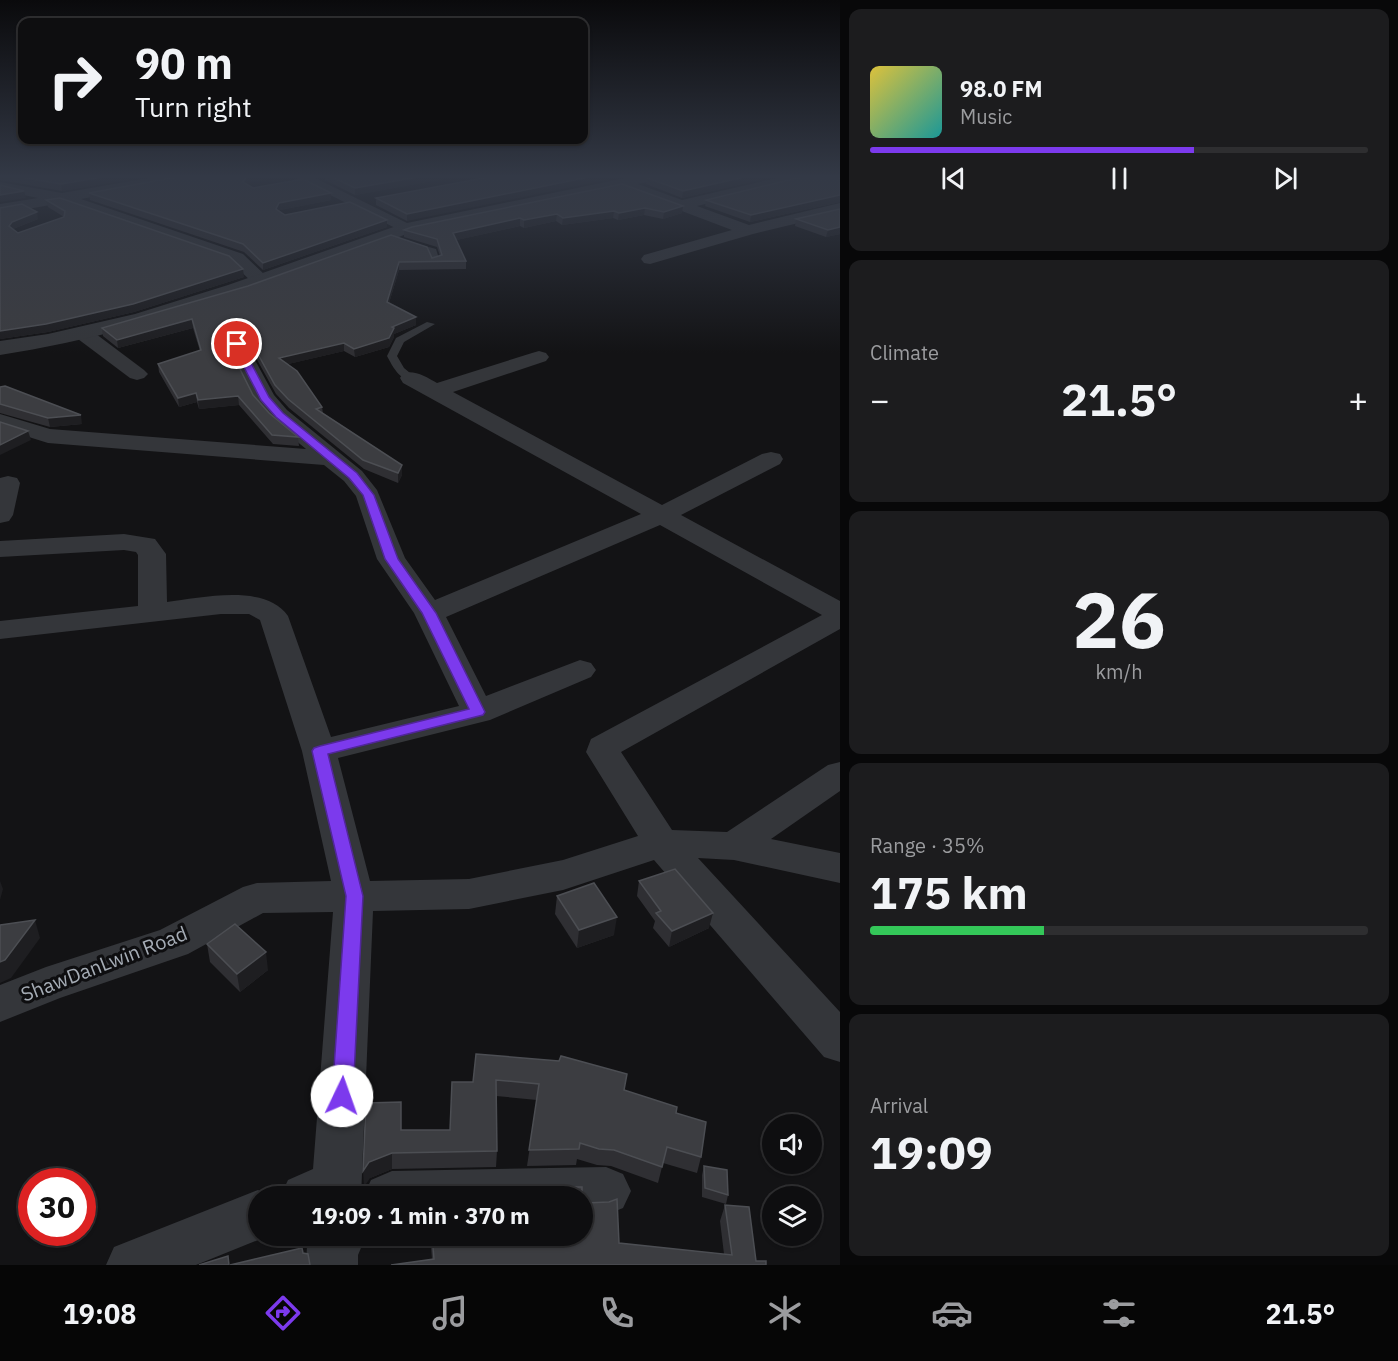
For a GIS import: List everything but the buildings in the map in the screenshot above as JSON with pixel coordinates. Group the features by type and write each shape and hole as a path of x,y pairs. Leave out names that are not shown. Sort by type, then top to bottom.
{"street":[{"path":"173,235 237,258 260,280"},
{"path":"0,348 85,334 260,280 386,235"},
{"path":"650,260 732,235"},
{"path":"85,334 137,374"},
{"path":"237,344 264,398 279,415 353,476 368,495 391,559 429,613 478,712"},
{"path":"435,391 539,357"},
{"path":"411,378 662,514 840,615"},
{"path":"0,421 48,436 333,458"},
{"path":"429,613 662,514 771,459"},
{"path":"0,515 8,483"},
{"path":"0,549 124,542 145,544 152,554 153,612"},
{"path":"0,630 221,605 255,605 273,616 320,751 354,896 327,1186"},
{"path":"840,615 603,747 661,843 840,1043"},
{"path":"320,751 478,712 580,670"},
{"path":"734,846 840,774"},
{"name":"ShawDanLwin Road","path":"0,1004 46,985 174,942 257,898 469,894 563,876 661,843 734,846 840,868"},
{"path":"593,1191 606,1191"},
{"path":"132,1265 248,1219"}],"lane":[{"path":"401,235 433,250 436,262"},
{"path":"411,378 400,370 392,356 400,340 430,324"}],"route":[{"path":"237,344 264,398 279,415 353,476 368,495 391,559 429,613 478,712 320,751 354,896 342,1096"}]}
